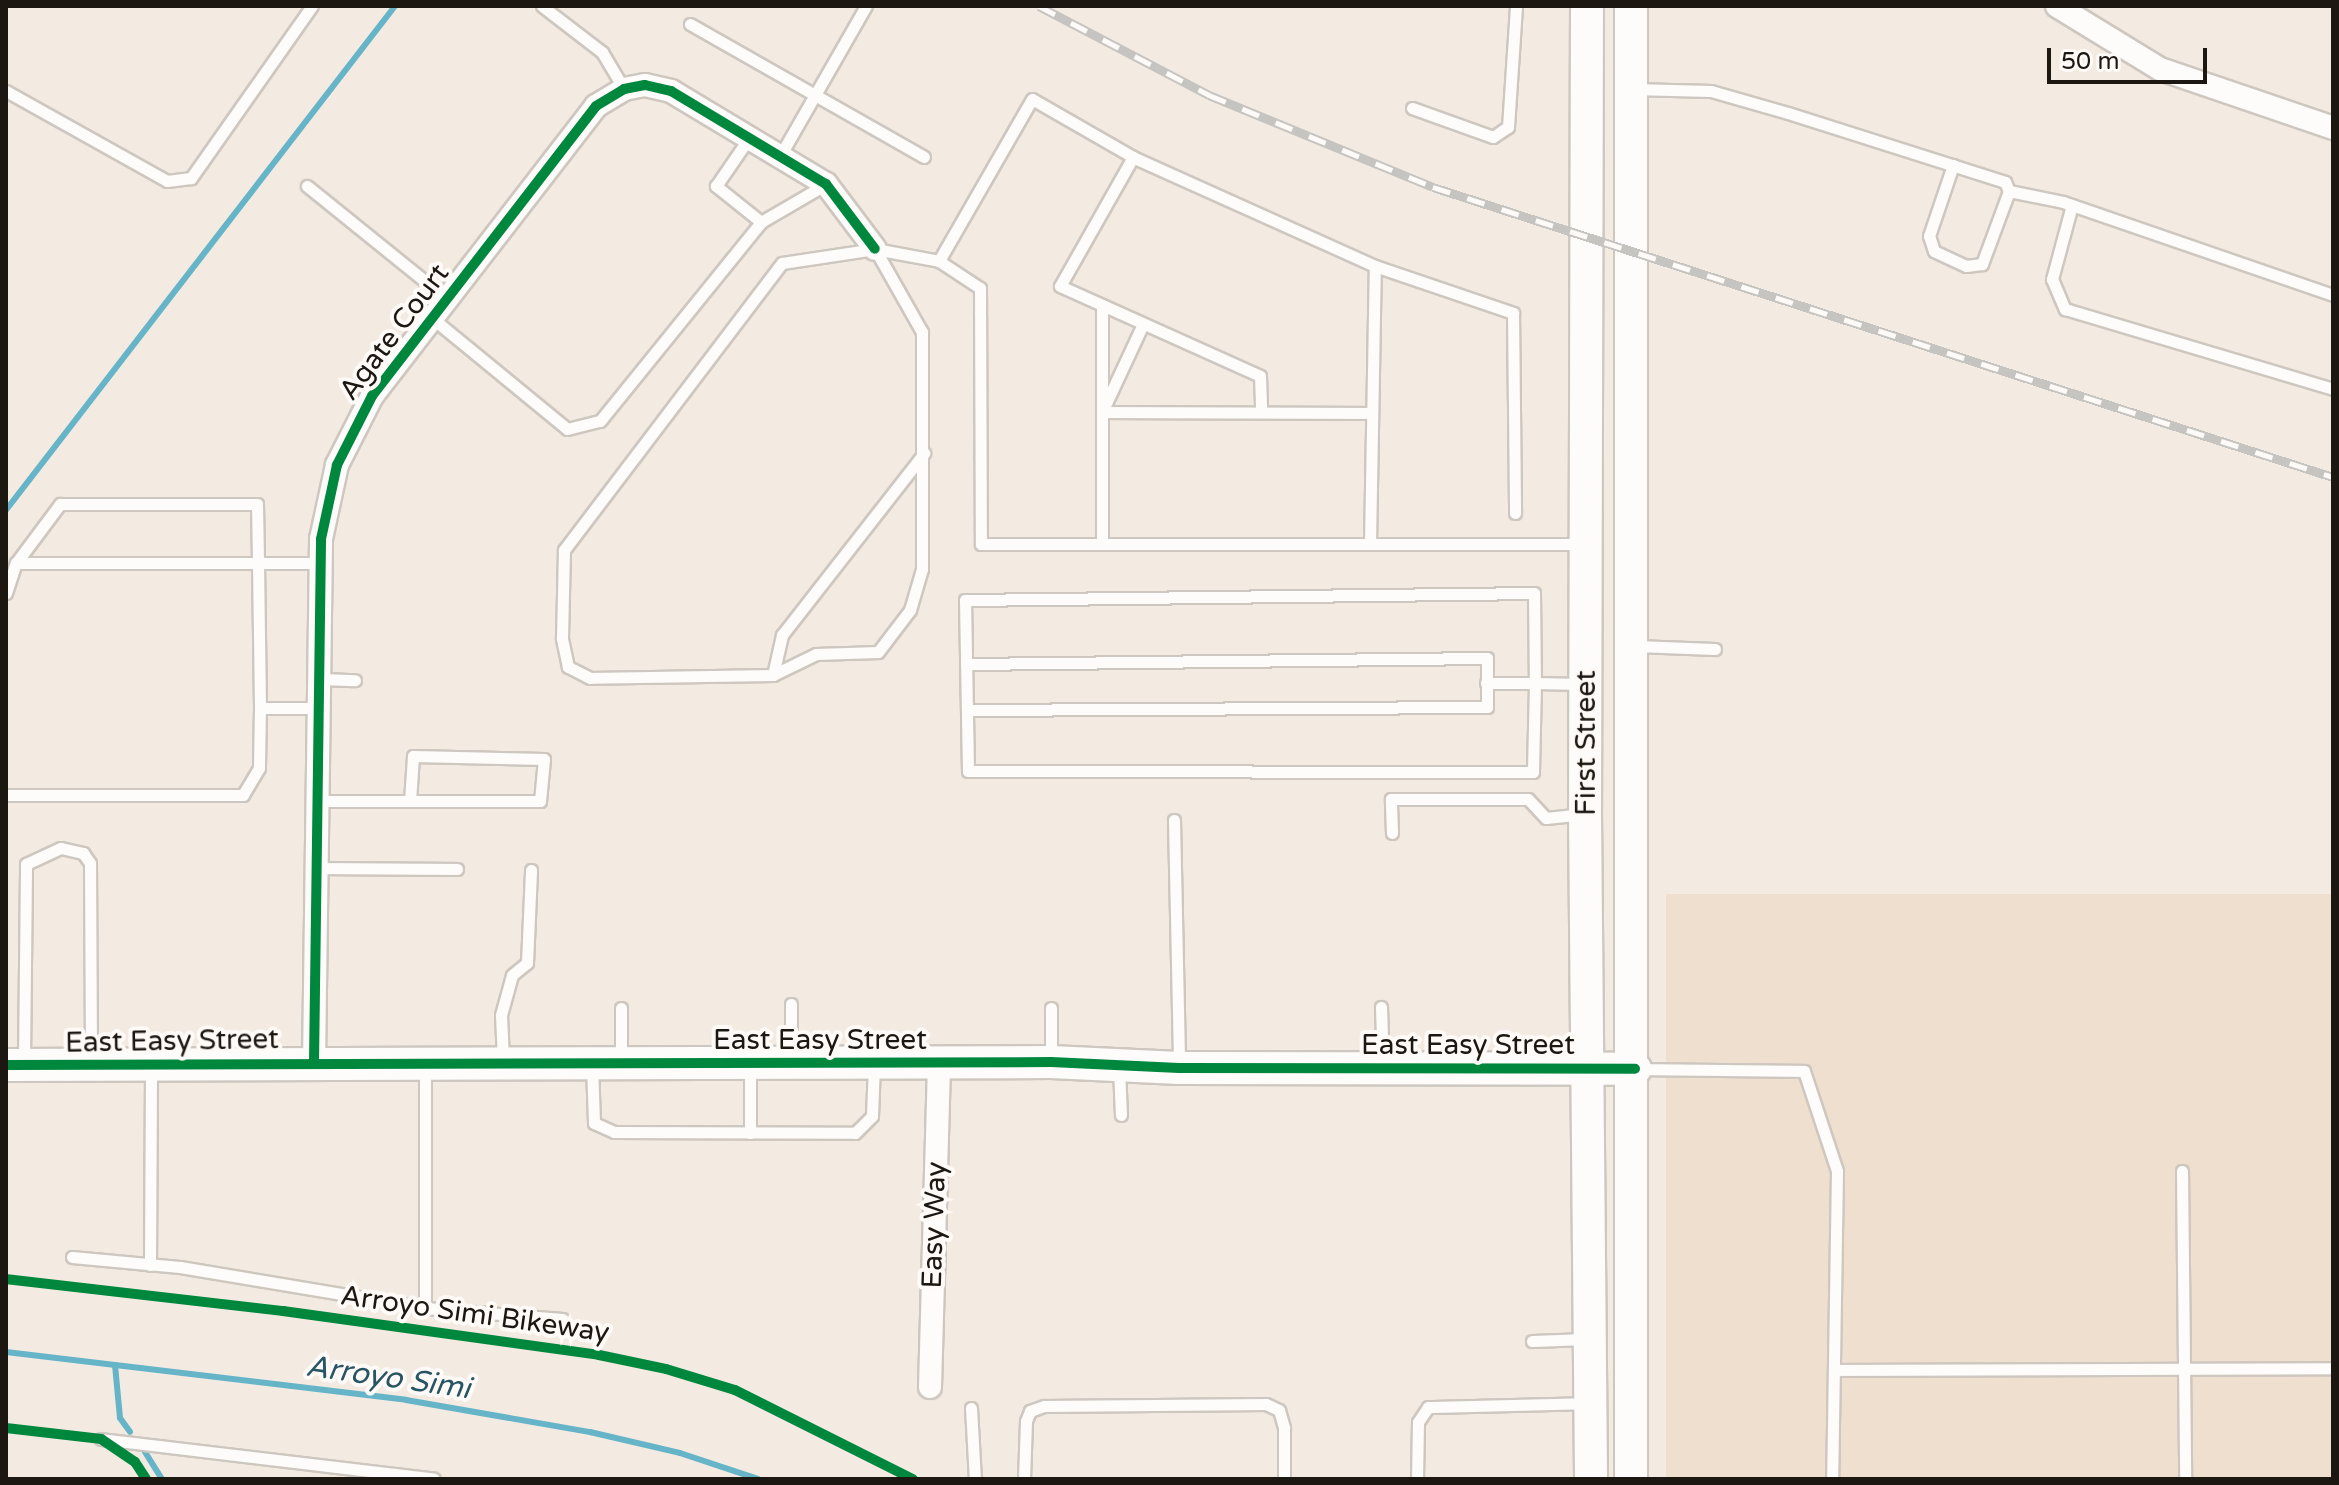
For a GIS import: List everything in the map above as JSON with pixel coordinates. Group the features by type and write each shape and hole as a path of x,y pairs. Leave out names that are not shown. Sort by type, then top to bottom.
{"main road":[{"name":"First Street","path":"1587,6 1585,814 1591,1479"},
{"name":"First Street","path":"1631,6 1635,1069 1631,1479"},
{"name":"East Easy Street","path":"15,1065 1051,1062 1179,1068 1635,1069"}],"street":[{"path":"2057,6 2160,69 2333,128"},
{"path":"624,89 645,85 671,91 826,184 875,249"},
{"name":"Agate Court","path":"314,1063 321,563 327,500 352,430 432,318 596,106 624,89"},
{"name":"Easy Way","path":"930,1387 939,1064"}],"lane":[{"path":"6,91 167,181 191,178 312,6"},
{"path":"542,6 602,52 624,89"},
{"path":"780,156 866,6"},
{"path":"1412,108 1493,137 1508,127 1516,6"},
{"path":"690,24 812,98 924,157"},
{"path":"1631,89 1711,91 1953,165 2005,182 2009,191 1982,264 1966,266 1934,251 1929,236 1953,165"},
{"path":"939,261 1032,99 1133,157 1375,266 1513,313 1515,513"},
{"path":"749,138 716,186 761,222"},
{"path":"1133,157 1060,286 1260,376 1261,412"},
{"path":"432,318 567,429 600,421 761,222 826,184"},
{"path":"307,186 447,299"},
{"path":"2009,191 2072,205 2333,295"},
{"path":"2072,205 2052,279 2065,309 2333,389"},
{"path":"875,249 922,332 922,569 910,610 878,652 816,654 773,675 590,678 568,667 562,638 564,550 782,263 875,249 939,261 980,288 981,544 1587,544"},
{"path":"1370,544 1375,266"},
{"path":"1102,305 1102,544"},
{"path":"1102,412 1143,324"},
{"path":"1102,412 1372,413"},
{"path":"773,675 782,635 924,453"},
{"path":"6,593 16,563 60,504 257,504 259,768 243,795 6,795"},
{"path":"16,563 321,563"},
{"path":"1534,593 1535,683 1533,772 968,771 965,600 1534,593"},
{"path":"1634,646 1715,649"},
{"path":"966,664 1487,658 1487,707 967,710"},
{"path":"321,679 355,680"},
{"path":"1486,683 1587,685"},
{"path":"260,708 321,708"},
{"path":"320,801 410,801 540,801 544,759 413,756 410,801"},
{"path":"1392,833 1391,799 1528,799 1546,818 1585,814"},
{"path":"1174,820 1179,1068"},
{"path":"15,1065 26,864 61,848 83,853 90,863 91,1067"},
{"path":"318,868 457,869"},
{"path":"503,1064 501,1015 512,975 527,963 531,870"},
{"path":"791,1004 791,1064"},
{"path":"1381,1007 1383,1068"},
{"path":"621,1008 593,1114 601,1128 855,1133 872,1116 874,1064"},
{"path":"1051,1008 1051,1062"},
{"path":"425,1063 425,1308"},
{"path":"750,1064 750,1133"},
{"path":"1119,1064 1121,1115"},
{"path":"150,1265 151,1066"},
{"path":"1635,1069 1804,1071 1837,1171 1832,1479"},
{"path":"2182,1171 2185,1479"},
{"path":"72,1257 150,1265 425,1308 563,1319"},
{"path":"1532,1341 1591,1339"},
{"path":"1836,1370 2333,1368"},
{"path":"1417,1479 1418,1422 1428,1407 1591,1403"},
{"path":"1024,1479 1026,1421 1030,1411 1044,1406 1266,1404 1279,1410 1284,1479"},
{"path":"971,1408 975,1479"},
{"path":"101,1439 434,1479"}],"shaded area":[{"path":"1666,894 2333,894 2333,1479 1666,1479"}],"waterway":[{"path":"6,510 395,6"},
{"name":"Arroyo Simi","path":"6,1352 406,1400 590,1432 680,1453 758,1479"},
{"path":"115,1365 120,1418 130,1432"},
{"path":"145,1452 162,1479"}],"railway":[{"path":"1039,6 1209,95 1433,187 2333,477"}],"cycle path":[{"path":"314,1063 321,539 337,465 372,396 596,106 624,89 645,85 671,91 826,184 875,249"},
{"path":"6,1065 1051,1062 1179,1068 1635,1069"},
{"name":"Arroyo Simi Bikeway","path":"6,1279 283,1311 599,1355 666,1369 735,1390 913,1479"},
{"path":"6,1428 101,1439 135,1462 146,1479"}]}
